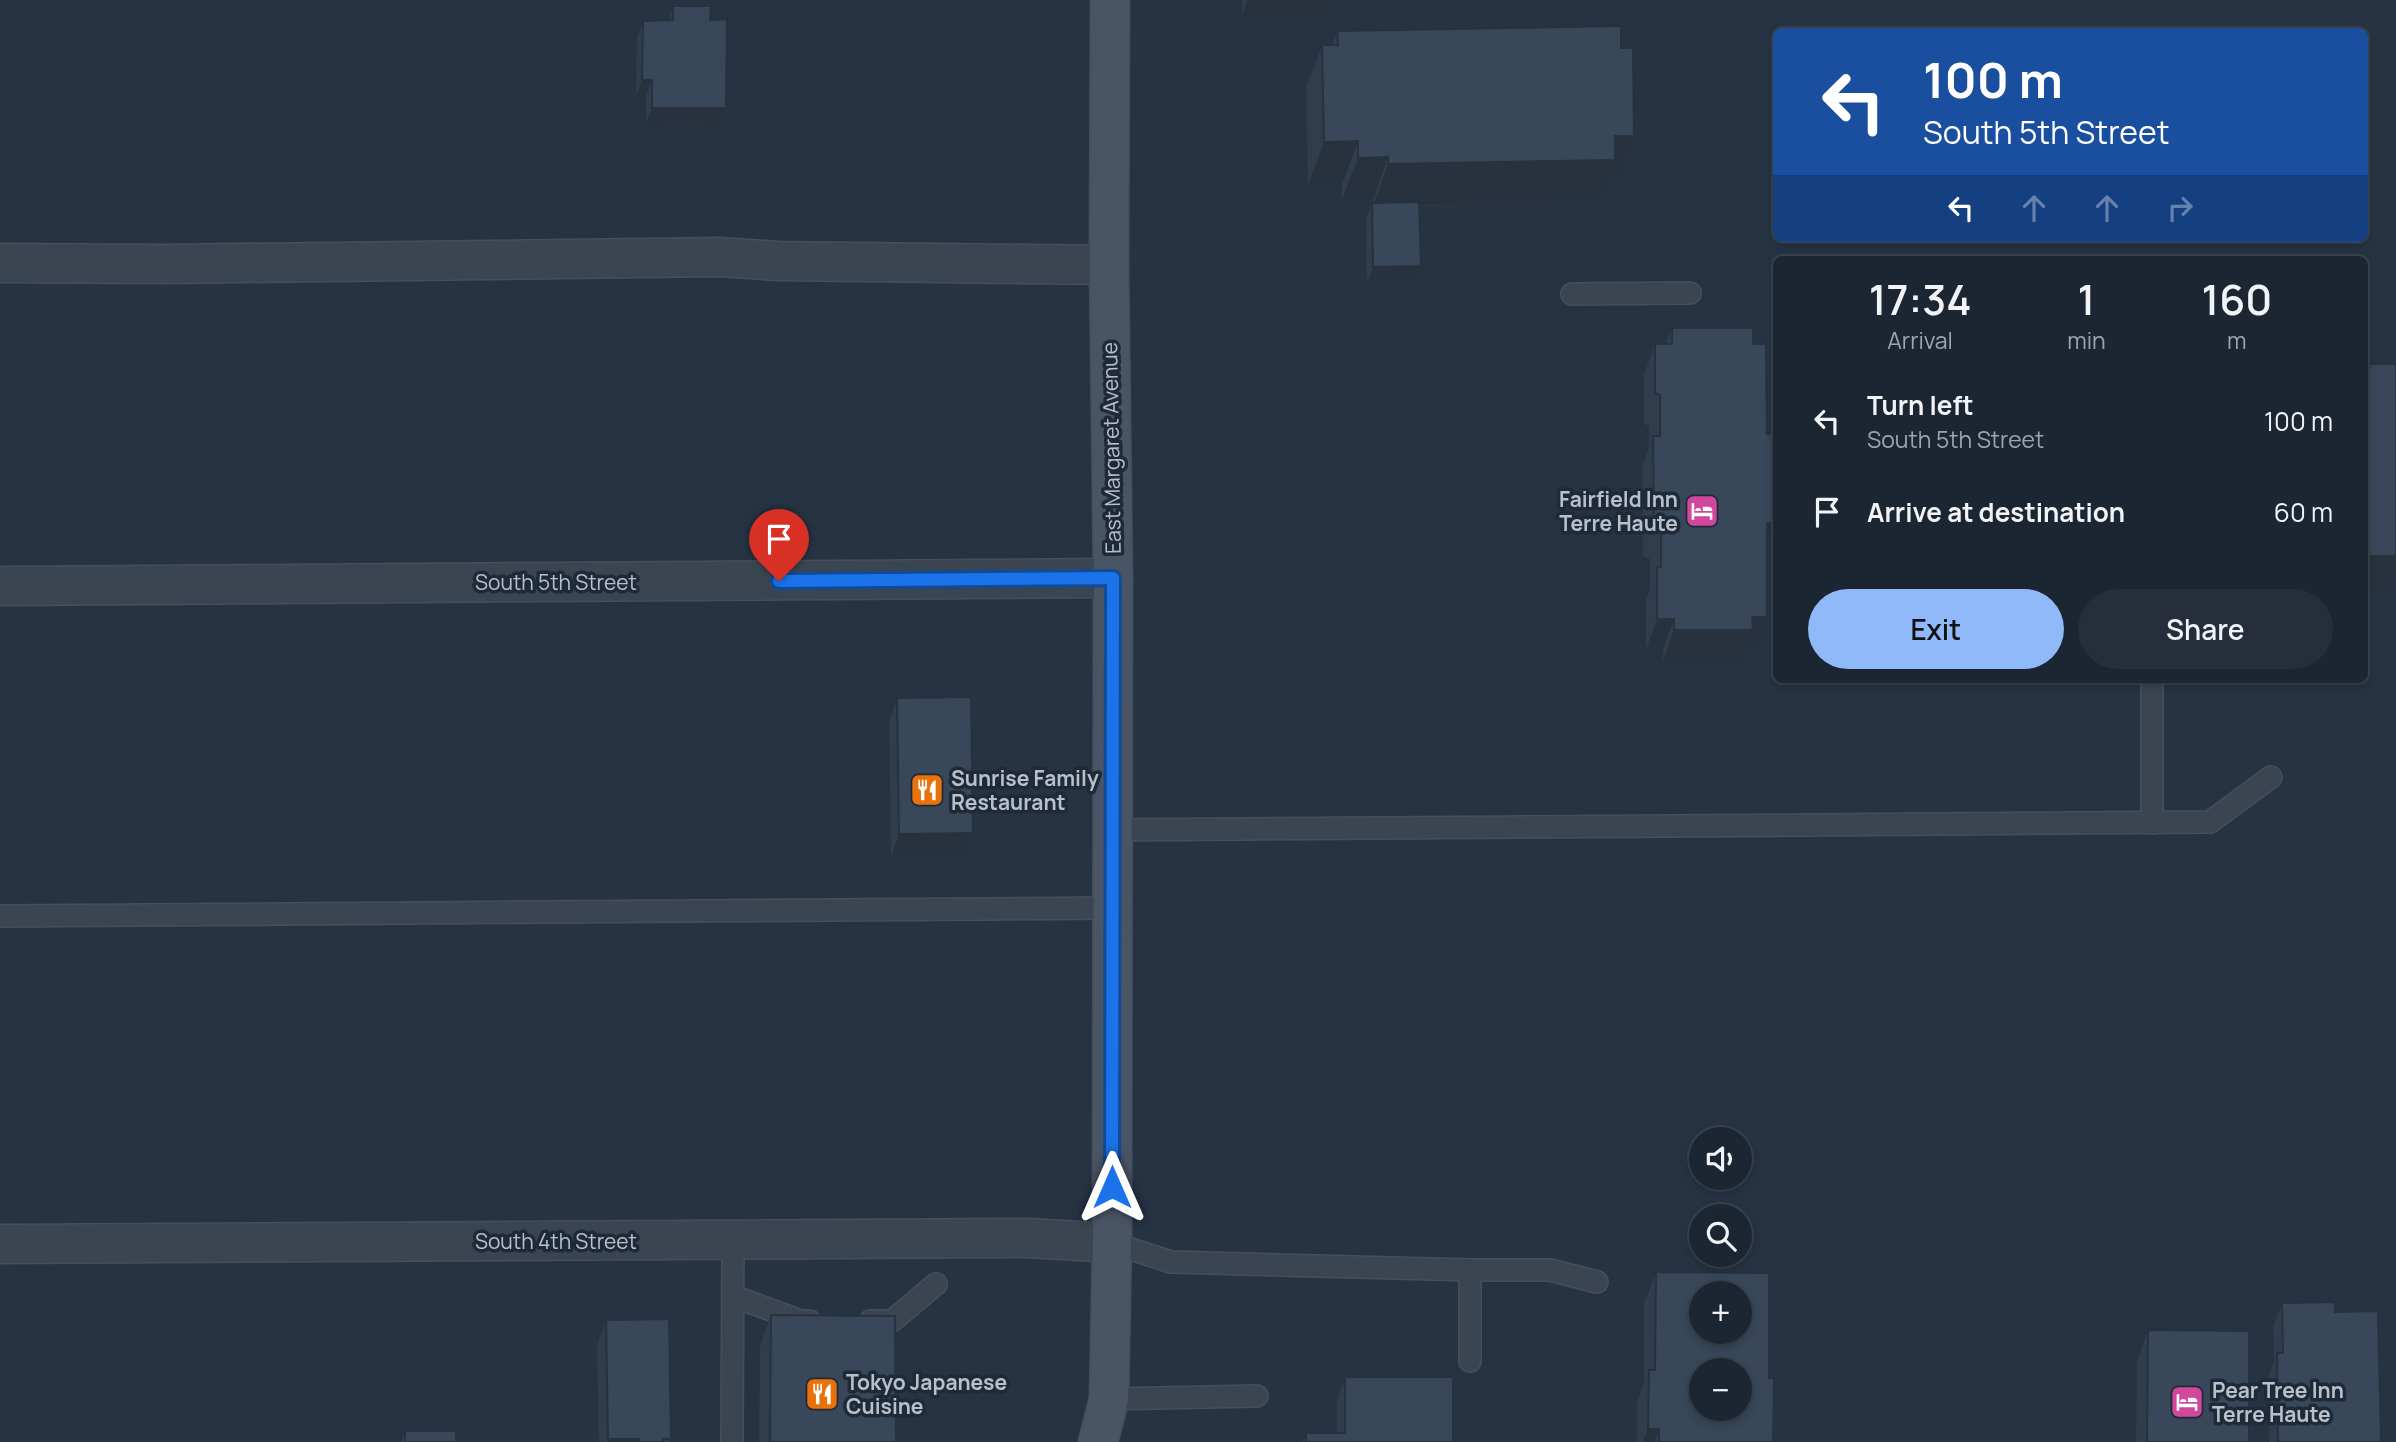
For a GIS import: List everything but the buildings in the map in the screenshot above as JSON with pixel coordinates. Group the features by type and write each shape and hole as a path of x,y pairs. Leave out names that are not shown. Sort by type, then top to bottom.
{"main road":[{"name":"East Margaret Avenue","path":"1109,1399 1112,1243 1113,578 1109,265 1110,0"},
{"path":"1098,1442 1109,1399"},
{"path":"1109,1399 1118,1442"}],"street":[{"path":"0,263 166,264 719,257 792,261 1109,265"},
{"name":"South 5th Street","path":"0,586 1113,578"},
{"name":"South 4th Street","path":"0,1244 1028,1238 1112,1243"}],"lane":[{"path":"1572,294 1690,293"},
{"path":"2152,683 2152,823"},
{"path":"1112,830 2210,822 2271,777"},
{"path":"0,916 1112,908"},
{"path":"732,1442 733,1240"},
{"path":"1112,1243 1171,1262 1550,1270 1597,1282"},
{"path":"1470,1270 1470,1361"},
{"path":"853,1321 892,1321 936,1284"},
{"path":"733,1296 801,1321 827,1321"},
{"path":"1109,1399 1257,1396"}],"place":[{"name":"Fairfield Inn Terre Haute","path":"1702,511"},
{"name":"Sunrise Family Restaurant","path":"927,790"},
{"name":"Tokyo Japanese Cuisine","path":"822,1394"},
{"name":"Pear Tree Inn Terre Haute","path":"2187,1402"}],"route":[{"path":"779,581 1113,578 1112,1187"}]}
